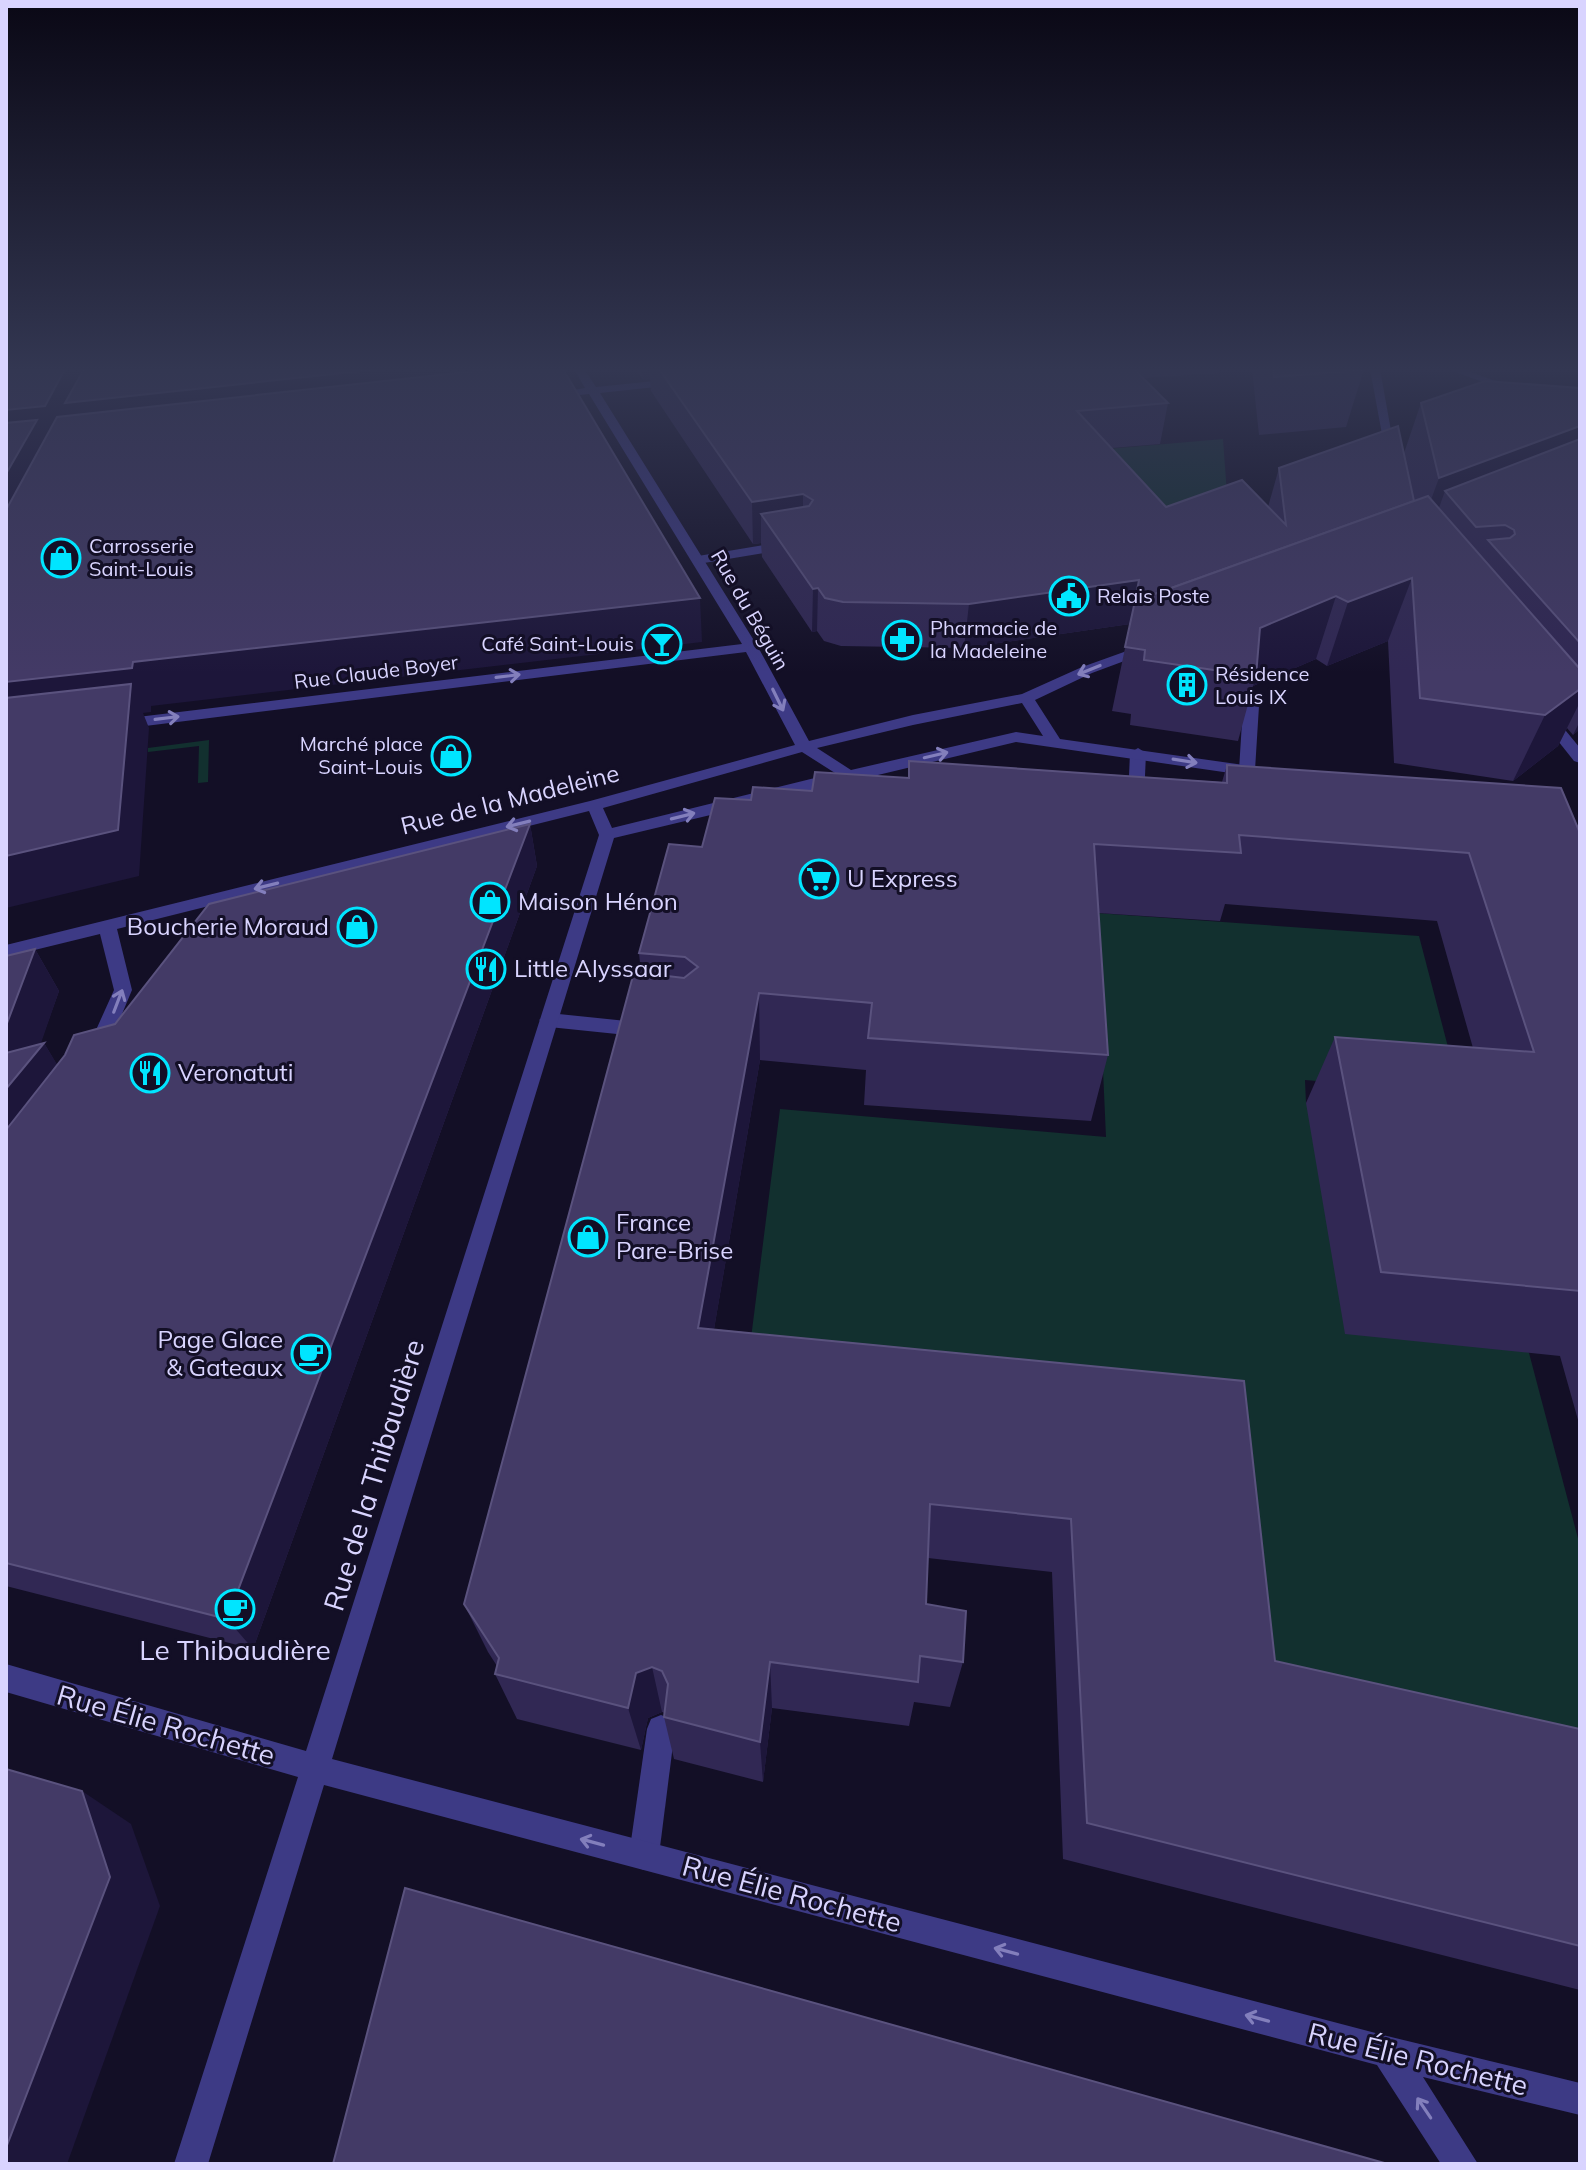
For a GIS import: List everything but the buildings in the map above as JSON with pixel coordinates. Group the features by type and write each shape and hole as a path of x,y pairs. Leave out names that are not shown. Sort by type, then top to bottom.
{"street":[{"name":"Rue du Béguin","path":"642,470 751,647 804,747 848,775"},
{"path":"698,560 803,543"},
{"name":"Rue de la Madeleine","path":"6,951 594,805 804,747 913,720 1026,698 1087,670 1158,644"},
{"name":"Rue Claude Boyer","path":"99,726 751,647"},
{"path":"1026,698 1053,740"},
{"path":"1533,700 1580,758"},
{"path":"594,805 607,835 1016,737 1053,740 1254,772 1251,706"},
{"path":"1136,799 1138,753"},
{"name":"Rue de la Thibaudière","path":"191,2164 607,835"},
{"path":"86,1075 123,990 107,925"},
{"path":"549,1020 665,1032"},
{"name":"Rue Élie Rochette","path":"6,1678 313,1767 1387,2052 1580,2099"},
{"path":"644,1855 661,1729"},
{"path":"1387,2052 1461,2164"}],"green space":[{"path":"1065,470 1225,470 1227,494 1159,524"},
{"path":"209,740 208,782 198,783 199,746 148,752 148,748"},
{"path":"1096,913 1419,936 1460,1093 1305,1080 1306,1103 1529,1353 1580,1546 1580,1784 1273,1714 748,1362 780,1109 1106,1137"}],"place":[{"name":"Carrosserie Saint-Louis","path":"61,558"},
{"name":"Relais Poste","path":"1069,596"},
{"name":"Pharmacie de la Madeleine","path":"902,640"},
{"name":"Café Saint-Louis","path":"662,644"},
{"name":"Résidence Louis IX","path":"1187,685"},
{"name":"Marché place Saint-Louis","path":"451,756"},
{"name":"U Express","path":"819,879"},
{"name":"Maison Hénon","path":"490,902"},
{"name":"Boucherie Moraud","path":"357,927"},
{"name":"Little Alyssaar","path":"486,969"},
{"name":"Veronatuti","path":"150,1073"},
{"name":"France Pare-Brise","path":"588,1237"},
{"name":"Page Glace & Gateaux","path":"311,1354"},
{"name":"Le Thibaudière","path":"235,1609"}]}
